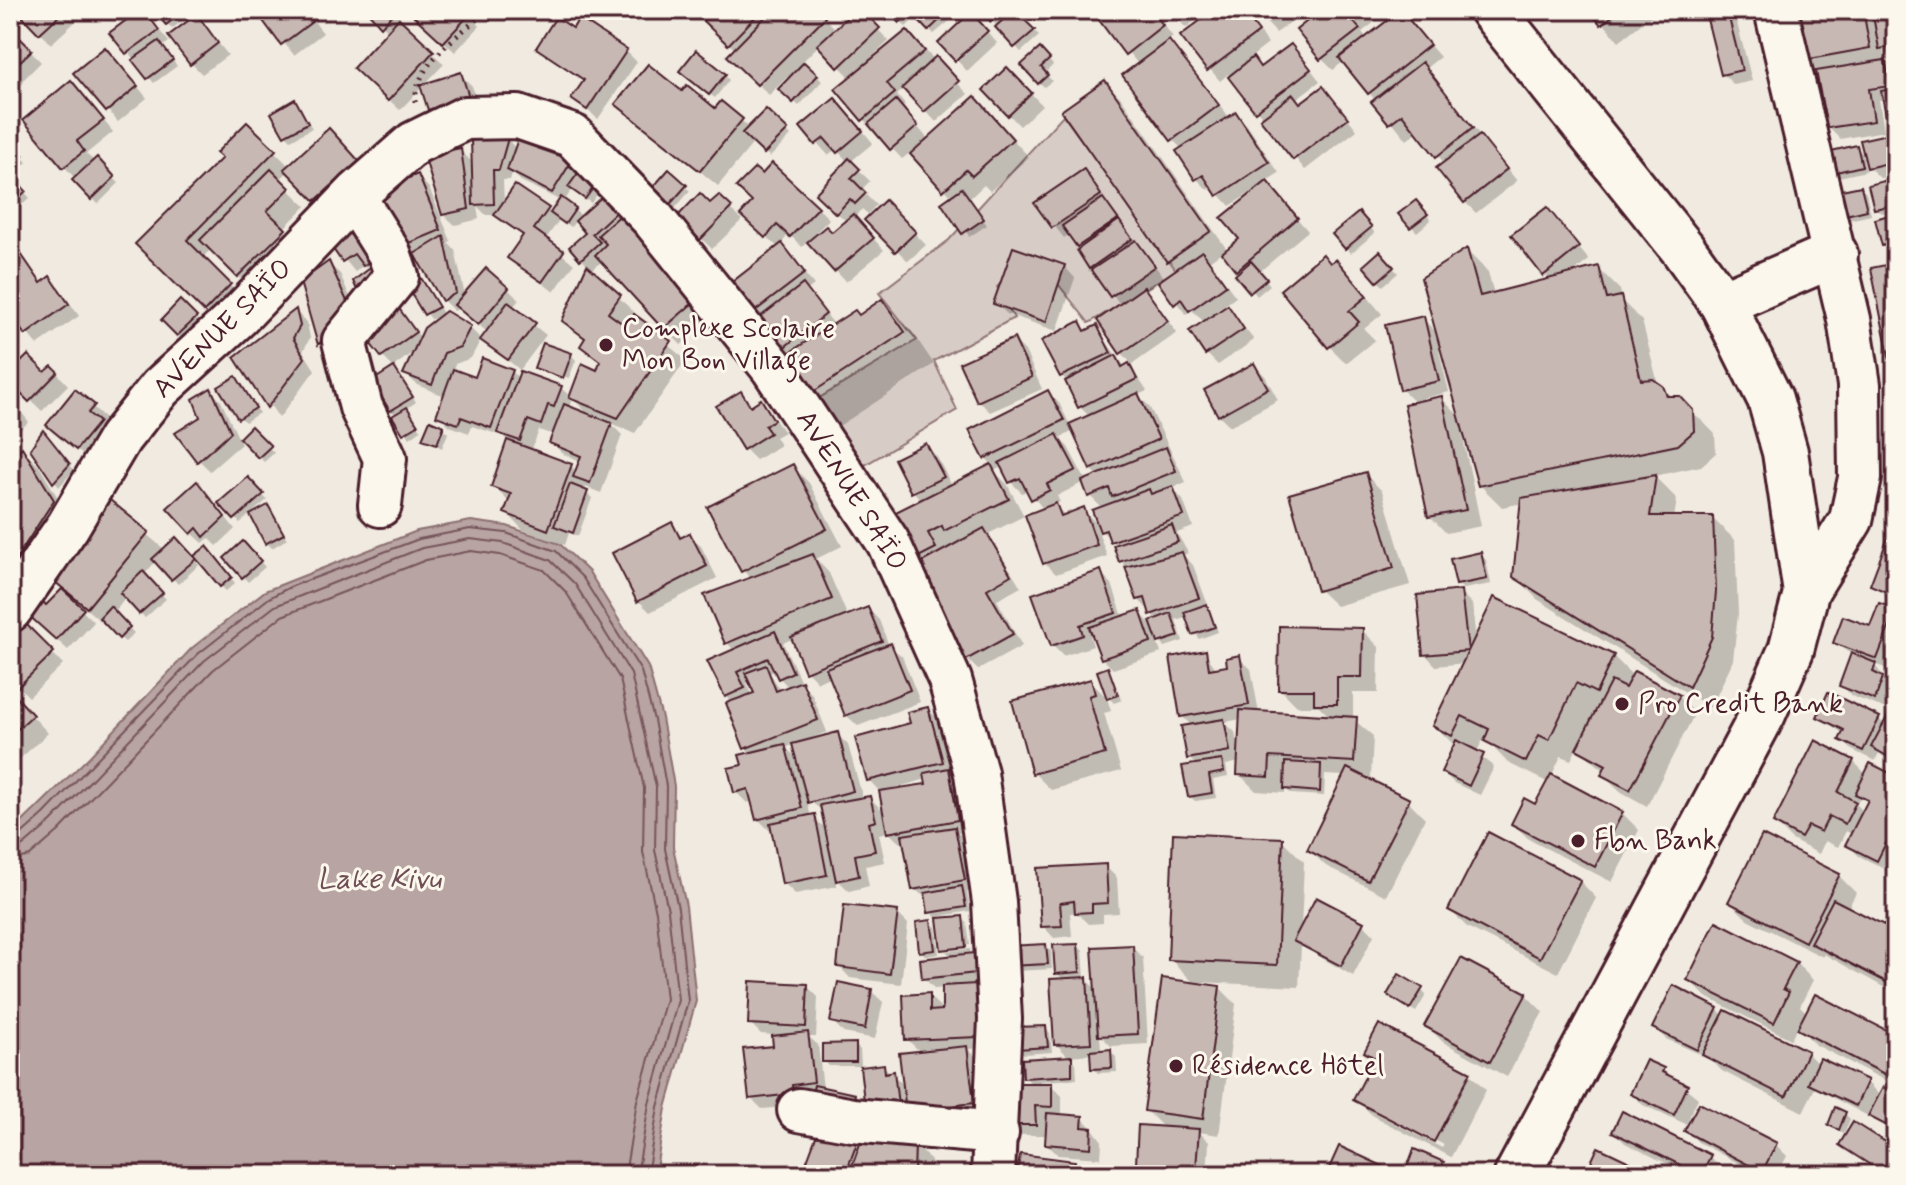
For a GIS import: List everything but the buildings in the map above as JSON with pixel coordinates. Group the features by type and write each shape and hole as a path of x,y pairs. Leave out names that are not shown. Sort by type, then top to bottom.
{"main road":[{"path":"1492,10 1683,249 1722,303 1770,399 1785,452 1806,593 1791,650 1763,714 1517,1175"},
{"path":"1722,303 1835,254"}],"street":[{"path":"1776,10 1835,254 1859,385 1860,478 1851,520 1830,559 1806,593"},
{"name":"AVENUE SAÏO","path":"10,610 68,526 120,438 160,388 239,316 354,197 414,143 465,118 518,117 573,136 653,219 772,367 888,542 950,680 976,773 994,902 1000,1019 993,1175"},
{"path":"354,197 389,253 397,276 344,341 361,407 385,458 380,505"},
{"path":"799,1110 853,1120 997,1133"}],"path":[{"path":"414,143 416,85 423,70 487,10"}],"shaded area":[{"path":"1063,115 1176,270 1089,323 1035,255 997,287 1014,318 934,361 957,410 853,472 816,400 917,340 879,293 949,240"}],"water":[{"name":"Lake Kivu","path":"471,521 507,526 560,544 589,572 648,667 662,718 674,786 673,847 686,906 696,1001 666,1108 655,1175 10,1175 10,834 90,756 192,648 265,591 417,531"}],"place":[{"name":"Complexe Scolaire Mon Bon Village","path":"606,345"},
{"name":"Pro Credit Bank","path":"1622,704"},
{"name":"Fbn Bank","path":"1578,841"},
{"name":"Résidence Hôtel","path":"1176,1066"}]}
